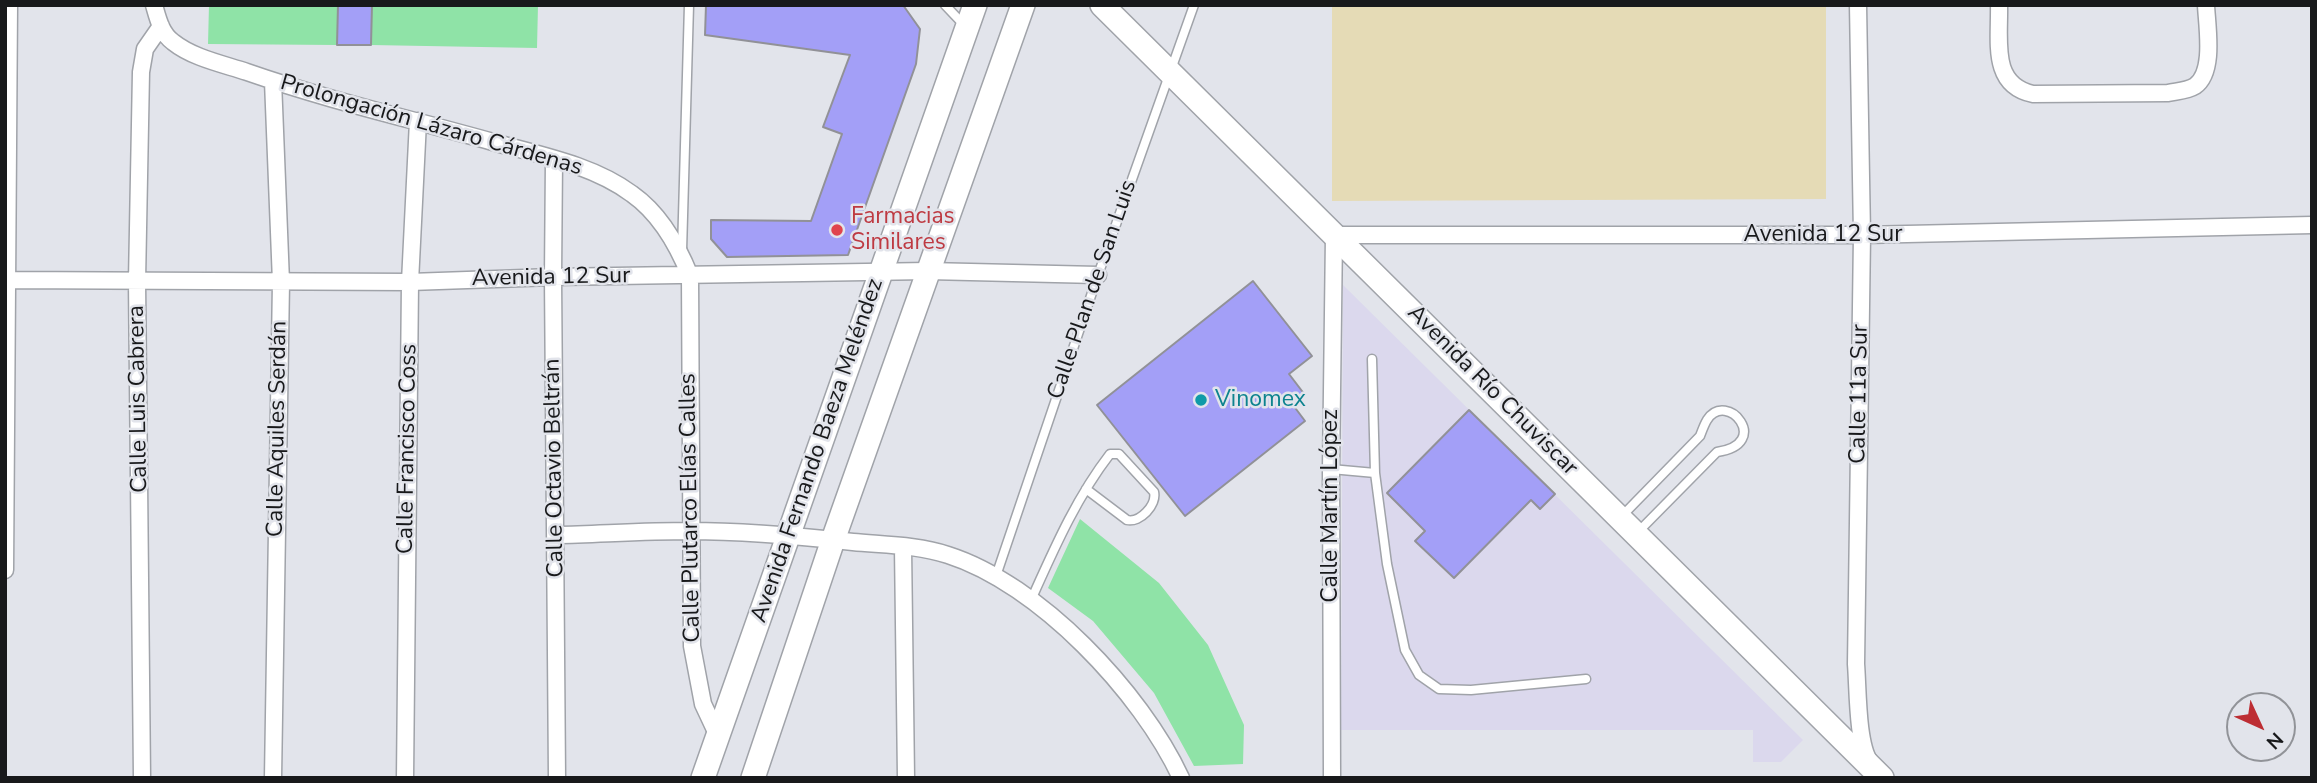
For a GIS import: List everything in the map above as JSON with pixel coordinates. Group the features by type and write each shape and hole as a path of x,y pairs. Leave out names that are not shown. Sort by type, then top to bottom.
{"main road":[{"name":"Avenida Fernando Baeza Meléndez","path":"703,778 975,5"},
{"name":"Avenida Fernando Baeza Meléndez","path":"753,778 833,540 1023,5"},
{"name":"Avenida Río Chuviscar","path":"1102,5 1882,778"}],"street":[{"path":"5,570 9,5"},
{"name":"Prolongación Lázaro Cárdenas","path":"154,5 167,37 184,50 273,81 554,159 602,176 634,195 661,223 682,256 690,276"},
{"name":"Calle 11a Sur","path":"1858,5 1862,235 1856,664 1866,756 1882,778"},
{"path":"1999,5 2001,69 2014,87 2034,94 2168,93 2189,89 2202,79 2206,70 2206,5"},
{"name":"Calle Luis Cabrera","path":"142,778 137,281 141,72 145,48 161,26"},
{"name":"Calle Aquiles Serdán","path":"273,81 281,282 273,778"},
{"name":"Calle Francisco Coss","path":"405,778 410,282 418,121"},
{"name":"Calle Octavio Beltrán","path":"554,159 557,778"},
{"name":"Avenida 12 Sur","path":"1334,235 1862,235 2312,225"},
{"name":"Calle Martín López","path":"1332,778 1331,469 1334,235"},
{"name":"Avenida 12 Sur","path":"6,280 410,282 553,276 928,271 1098,275"},
{"name":"Calle Plutarco Elías Calles","path":"690,276 692,646 703,704 718,736"},
{"path":"556,535 690,531 833,540 946,554 996,576 1031,600 1082,643 1117,679 1170,756 1181,778"},
{"path":"903,547 906,778"}],"lane":[{"path":"682,256 690,5"},
{"path":"946,5 967,28"},
{"name":"Calle Plan de San Luis","path":"996,576 1098,275 1194,5"},
{"path":"1372,359 1375,473 1387,564 1405,650 1419,675 1440,689 1471,690 1586,678"},
{"path":"1724,411 1737,416 1744,434 1738,446 1717,452 1628,526 1700,436 1707,420 1724,411"},
{"path":"1031,600 1068,519 1086,489 1097,471 1110,454 1119,454 1156,497 1155,502 1133,522 1086,489"},
{"path":"1331,469 1375,473"}],"shaded area":[{"path":"1343,285 1803,740 1781,762 1753,762 1753,730 1341,730"}],"green space":[{"path":"209,5 338,5 337,45 208,44"},
{"path":"372,5 538,5 537,48 371,45"},
{"path":"1080,519 1159,583 1208,645 1244,725 1243,764 1194,766 1154,693 1093,621 1048,588"}],"sand":[{"path":"1332,5 1826,5 1826,199 1332,201"}],"building":[{"path":"338,5 372,5 371,45 337,45"},
{"path":"706,5 903,5 920,29 916,64 848,255 727,257 711,239 711,220 811,221 842,134 823,127 850,55 705,35"},
{"name":"Vinomex","path":"1253,281 1312,356 1289,374 1305,395 1293,405 1305,421 1185,516 1097,405"},
{"path":"1469,410 1555,494 1540,509 1531,500 1454,578 1415,541 1425,531 1387,493"}],"place":[{"name":"Farmacias Similares","path":"837,230"},
{"name":"Vinomex","path":"1201,400"}]}
